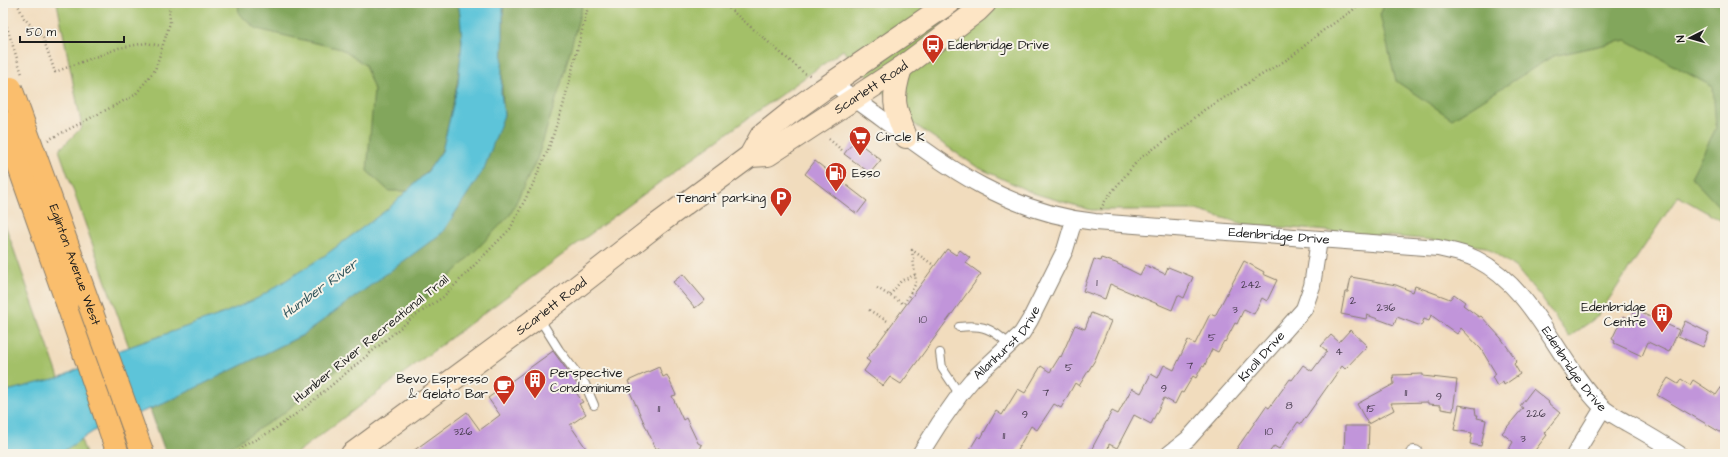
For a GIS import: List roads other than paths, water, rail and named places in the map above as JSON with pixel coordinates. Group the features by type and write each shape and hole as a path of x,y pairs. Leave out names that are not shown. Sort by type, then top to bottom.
{"main road":[{"name":"Scarlett Road","path":"361,451 655,226 750,156 760,136 822,79 949,3"},
{"name":"Scarlett Road","path":"750,156 768,155 856,98 901,68 977,12 985,3"},
{"path":"901,68 894,92 894,104 906,137"},
{"name":"Eglinton Avenue West","path":"13,81 143,454"},
{"name":"Eglinton Avenue West","path":"3,122 118,454"}],"street":[{"name":"Edenbridge Drive","path":"822,79 856,98 942,164 995,193 1036,210 1074,220 1438,248 1461,253 1491,268 1509,281 1524,299 1575,374 1603,408 1679,454"},
{"name":"Allanhurst Drive","path":"920,454 938,424 972,380 1022,333 1065,250 1074,220"},
{"name":"Knoll Drive","path":"1170,454 1188,439 1304,309 1312,286 1319,240"},
{"path":"1575,454 1603,408"}],"lane":[{"path":"538,317 559,350 585,384 594,405"},
{"path":"959,327 975,326 990,329 1009,344"},
{"path":"940,353 942,368 960,395"}],"water":[{"name":"Humber River","path":"458,3 503,3 501,92 504,115 484,169 442,233 303,335 163,404 97,429 59,454 3,454 3,392 61,377 112,353 222,314 258,298 324,256 389,208 428,171 442,151 458,84 462,41"}],"place":[{"name":"Edenbridge Drive","path":"933,64"},
{"name":"Circle K","path":"860,156"},
{"name":"Esso","path":"836,192"},
{"name":"Tenant parking","path":"781,218"},
{"name":"Edenbridge Centre","path":"1662,334"},
{"name":"Perspective Condominiums","path":"535,400"},
{"name":"Bevo Espresso & Gelato Bar","path":"504,406"}]}
